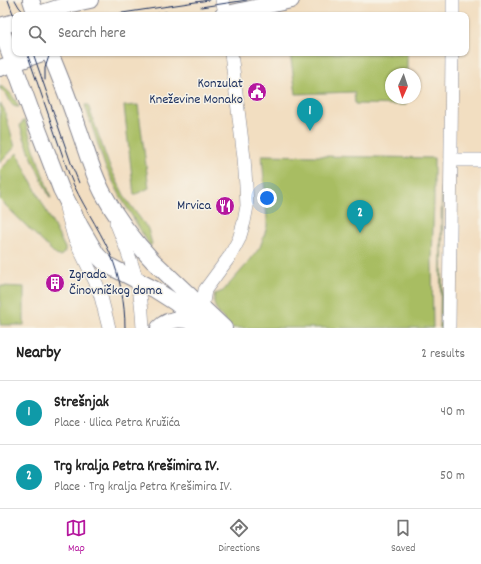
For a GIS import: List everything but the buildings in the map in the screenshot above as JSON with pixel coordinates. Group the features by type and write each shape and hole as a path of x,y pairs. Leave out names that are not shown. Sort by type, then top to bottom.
{"main road":[{"path":"31,0 35,12"},
{"path":"46,12 90,0"},
{"path":"238,12 291,0"},
{"path":"7,65 0,26 12,23"},
{"path":"0,50 31,111 62,189 80,226 97,255 109,266 136,279 204,320 224,328"},
{"path":"7,65 33,56"},
{"path":"51,56 67,95 92,168 109,203 122,223 144,251 204,320"},
{"path":"159,328 168,322 175,320 204,320"}],"street":[{"path":"222,0 224,12"},
{"path":"453,0 453,12"},
{"path":"204,320 203,302 205,290 230,256 239,239 247,206 244,158 231,56"},
{"path":"449,328 452,56"},
{"path":"451,160 481,160"},
{"path":"62,189 73,232 99,291 105,308 109,328"},
{"path":"109,203 124,241 136,279 141,304 143,328"}],"green space":[{"path":"290,56 407,56 407,68 385,68 385,104 406,105 355,104 354,92 296,94"},
{"path":"0,86 9,92 19,107 15,107 11,103 4,91 0,89"},
{"path":"0,103 4,109 15,147 0,163"},
{"path":"85,105 88,105 109,165 126,199 148,229 152,244 150,246 123,201 105,166"},
{"path":"138,105 149,188 134,195 124,106"},
{"path":"25,120 51,198 34,162 20,126"},
{"path":"17,153 65,248 62,255 56,255 0,200 0,170"},
{"path":"262,155 434,158 432,260 433,328 233,328 225,321 218,313 214,304 215,294 223,291 248,263 260,247 267,226"},
{"path":"442,156 442,328 440,328"},
{"path":"0,286 24,287 24,325 0,325"}],"tram line":[{"path":"8,0 12,12"},
{"path":"15,0 23,12"},
{"path":"129,12 209,0"},
{"path":"201,7 247,0"},
{"path":"28,56 69,174 114,262 121,290 125,328"},
{"path":"34,56 79,183"},
{"path":"45,80 45,68 49,56"}],"place":[{"name":"Konzulat Kneževine Monako","path":"257,92"},
{"name":"Strešnjak","path":"310,131"},
{"name":"Mrvica","path":"225,206"},
{"name":"Trg kralja Petra Krešimira IV.","path":"360,233"},
{"name":"Zgrada Činovničkog doma","path":"55,283"}]}
